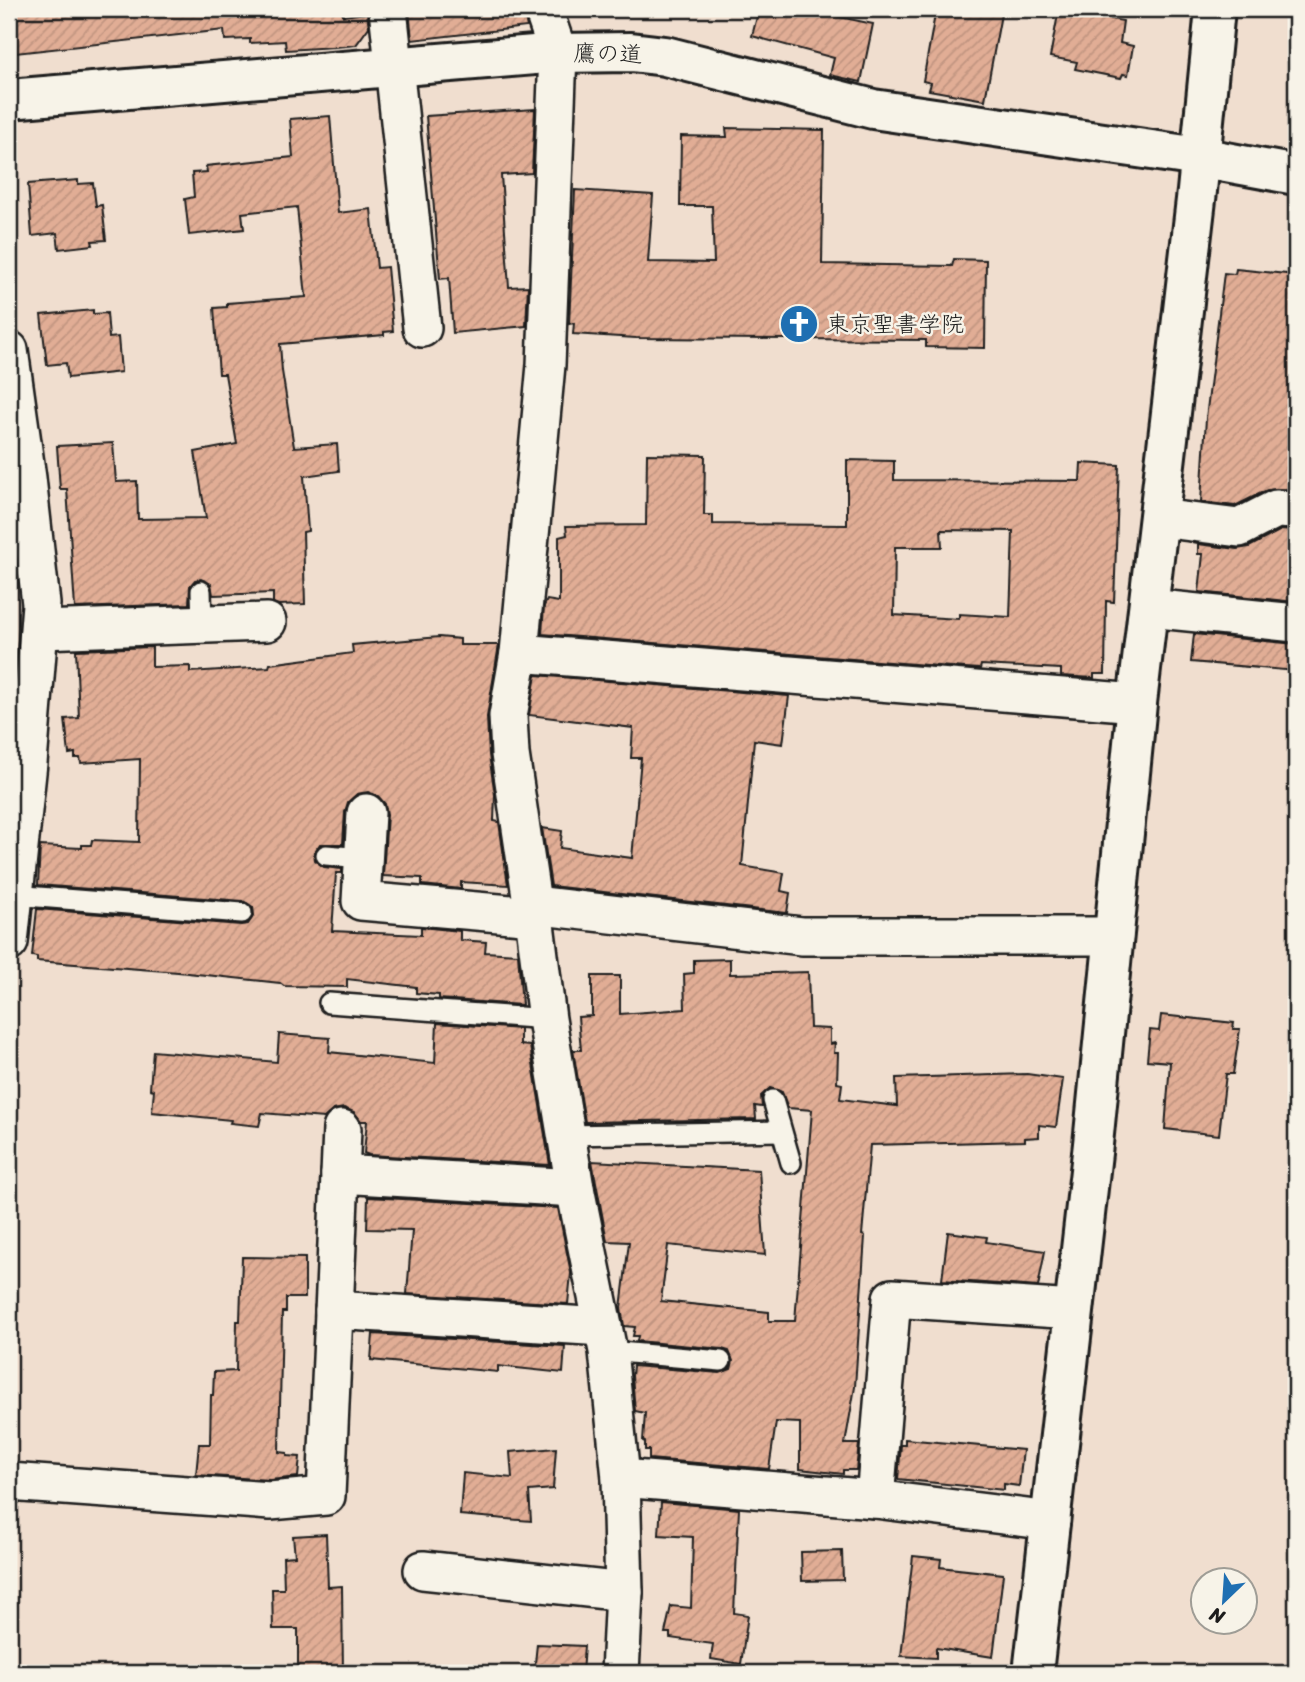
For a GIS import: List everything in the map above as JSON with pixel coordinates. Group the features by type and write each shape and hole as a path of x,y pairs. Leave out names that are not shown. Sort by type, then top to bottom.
{"street":[{"path":"388,9 422,328"},
{"path":"543,9 558,53 546,365 519,653 508,716 510,754 547,1019 575,1188 606,1339 621,1478 624,1592 620,1673"},
{"path":"1033,1673 1215,9"},
{"name":"鷹の道","path":"9,99 558,53 631,52 665,56 873,109 1199,157 1296,175"},
{"path":"9,350 30,614 9,942"},
{"path":"1159,518 1239,528 1276,509 1296,510"},
{"path":"30,614 201,607 267,622"},
{"path":"1149,608 1296,623"},
{"path":"519,653 1137,703"},
{"path":"366,813 361,901 534,911 802,936 1114,936"},
{"path":"9,1482 270,1501 326,1496 342,1129"},
{"path":"340,1174 575,1188"},
{"path":"875,1500 892,1298 1074,1310"},
{"path":"334,1310 606,1339"},
{"path":"621,1478 875,1500 1051,1521"},
{"path":"423,1570 624,1592"}],"lane":[{"path":"326,855 363,858"},
{"path":"13,895 242,913"},
{"path":"329,1003 547,1019"},
{"path":"773,1100 791,1163"},
{"path":"567,1135 781,1131"},
{"path":"606,1339 721,1361"}],"building":[{"path":"12,9 342,9 343,16 367,13 369,27 356,45 335,47 286,50 285,41 250,43 250,39 225,40 224,30 16,53"},
{"path":"409,9 523,9 527,27 412,40"},
{"path":"759,9 827,9 826,14 873,24 861,82 830,75 834,58 752,36"},
{"path":"936,9 1002,9 985,100 929,90 931,83 923,81"},
{"path":"1059,9 1113,9 1111,19 1123,21 1120,43 1133,46 1128,75 1123,74 1121,78 1075,69 1077,62 1050,57"},
{"path":"535,109 532,173 501,175 509,287 528,286 526,326 453,333 449,278 440,279 426,116"},
{"path":"330,116 338,213 371,209 377,268 387,267 393,331 384,332 384,335 280,344 294,447 337,444 339,471 304,476 308,531 303,532 305,604 278,605 273,603 273,593 213,595 211,584 201,579 195,580 190,586 189,604 75,608 67,489 60,489 57,446 113,443 116,482 137,481 138,519 206,518 195,452 237,444 225,374 219,374 214,308 227,307 227,303 306,297 297,207 242,213 244,229 189,235 185,199 194,197 192,173 207,172 206,166 293,157 290,119"},
{"path":"726,128 824,130 822,264 952,266 954,259 986,260 985,348 926,347 926,340 636,338 573,334 574,323 569,324 575,190 653,195 648,262 714,263 712,206 680,206 681,136 727,137"},
{"path":"78,180 78,184 93,183 96,206 102,205 106,240 92,241 93,245 59,249 57,233 32,236 28,184"},
{"path":"1236,269 1296,275 1296,489 1267,490 1235,506 1201,502 1206,418 1224,273 1235,274"},
{"path":"93,310 93,314 107,313 109,338 118,337 121,372 68,378 66,363 47,365 41,315"},
{"path":"647,454 705,455 704,515 713,515 713,524 847,525 847,460 894,461 894,480 1080,481 1081,463 1119,465 1114,602 1106,601 1105,674 1094,674 1094,678 1061,676 1061,669 981,665 980,669 542,634 547,600 559,602 559,537 567,535 566,526 646,525","holes":["941,530 1013,531 1010,617 959,614 959,619 894,615 895,547 942,547"]},
{"path":"1281,530 1296,531 1296,602 1199,592 1203,554 1198,554 1198,544 1237,549 1249,547"},
{"path":"1194,634 1296,644 1296,671 1191,662"},
{"path":"439,637 460,639 460,645 499,645 487,717 495,795 494,821 499,822 508,885 461,882 461,889 422,885 422,878 383,876 387,814 385,804 378,796 368,792 357,794 348,802 343,844 320,844 314,853 315,860 324,867 342,869 342,873 336,873 332,931 421,935 421,927 460,931 460,940 486,942 485,952 518,954 522,1005 439,999 439,995 416,993 416,987 347,979 347,987 284,986 280,983 178,972 37,961 37,957 32,956 37,909 241,925 248,924 254,915 253,907 243,901 38,885 40,846 82,848 82,845 91,845 92,840 139,842 140,759 81,763 80,758 75,758 75,753 69,754 65,719 79,718 76,650 152,647 152,667 190,666 190,672 269,667 270,664 353,653 352,645"},
{"path":"536,675 789,696 783,744 754,740 742,866 784,873 781,891 790,893 787,913 551,886 542,828 562,831 560,848 632,858 641,758 631,758 633,728 529,715"},
{"path":"730,959 730,974 808,972 810,1028 830,1029 830,1044 835,1043 834,1053 838,1053 837,1083 842,1084 840,1099 897,1106 896,1078 1027,1074 1063,1079 1056,1127 1039,1125 1039,1137 1025,1138 1025,1141 870,1145 862,1235 865,1236 855,1387 845,1444 859,1444 856,1470 843,1470 843,1474 800,1469 800,1423 776,1422 769,1469 649,1459 649,1450 645,1450 643,1441 645,1413 635,1411 633,1366 720,1373 731,1369 733,1361 729,1351 722,1349 637,1341 638,1336 633,1336 635,1327 624,1326 621,1308 629,1242 607,1241 592,1161 759,1170 765,1255 668,1245 661,1301 769,1312 769,1321 795,1321 812,1110 788,1108 782,1092 770,1088 761,1096 762,1107 755,1106 756,1119 585,1122 573,1050 581,1050 578,1017 592,1016 592,976 620,976 620,1014 685,1009 684,974 694,973 694,960"},
{"path":"1161,1015 1234,1023 1233,1029 1240,1029 1233,1074 1226,1074 1219,1135 1165,1129 1170,1062 1147,1060 1150,1030 1159,1031"},
{"path":"437,1023 520,1029 520,1045 530,1046 550,1165 369,1155 364,1153 367,1121 361,1121 354,1112 344,1108 333,1110 324,1118 262,1113 259,1126 230,1123 231,1120 152,1112 154,1090 150,1089 153,1051 277,1062 279,1034 330,1038 329,1052 435,1063"},
{"path":"368,1197 558,1208 571,1273 568,1304 407,1294 412,1230 367,1229"},
{"path":"948,1232 987,1237 986,1242 1045,1251 1038,1287 942,1280"},
{"path":"242,1257 305,1258 305,1298 286,1298 286,1312 282,1312 279,1452 300,1457 298,1477 270,1480 196,1475 199,1444 210,1444 214,1372 236,1371"},
{"path":"373,1334 565,1346 563,1373 498,1366 498,1372 371,1360"},
{"path":"905,1439 1023,1450 1019,1486 1004,1484 1004,1490 898,1479 901,1445 905,1445"},
{"path":"556,1448 553,1489 529,1491 531,1521 460,1515 463,1473 512,1478 510,1452"},
{"path":"661,1502 739,1509 734,1613 748,1615 741,1664 711,1659 713,1644 670,1638 670,1633 665,1633 671,1606 691,1608 693,1537 659,1535"},
{"path":"326,1534 328,1587 342,1586 343,1673 298,1673 298,1629 273,1629 272,1589 284,1589 283,1557 295,1556 293,1536"},
{"path":"842,1551 843,1580 802,1581 801,1552"},
{"path":"913,1556 941,1559 940,1567 1003,1574 993,1657 936,1648 936,1658 901,1656"},
{"path":"537,1644 584,1646 582,1673 534,1673"}],"place":[{"name":"東京聖書学院","path":"799,324"}]}
